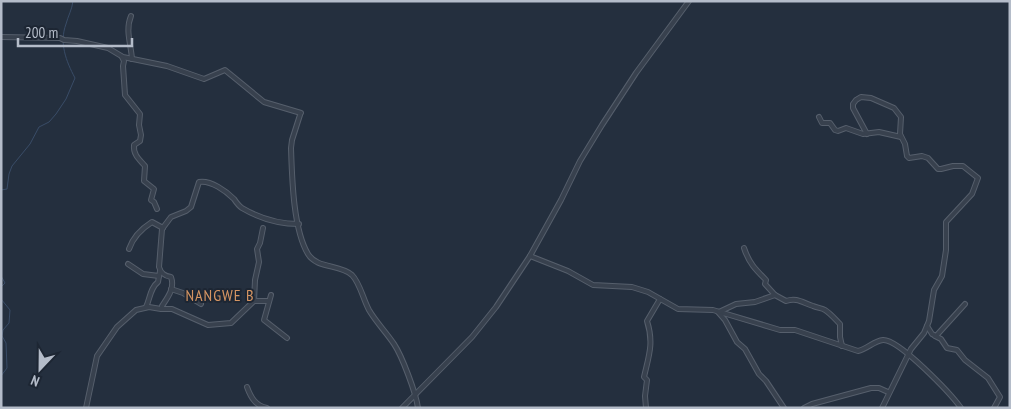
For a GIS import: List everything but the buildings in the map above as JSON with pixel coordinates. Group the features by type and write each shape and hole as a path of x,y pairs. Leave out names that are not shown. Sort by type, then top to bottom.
{"street":[{"path":"402,408 490,316 530,256 580,161 602,125 636,73 689,1"},
{"path":"131,16 128,33 133,59"},
{"path":"1,37 77,41 108,48 123,57 125,95 140,114 138,125 141,138 134,145 134,149 139,161 145,166 144,181 154,189 152,200 157,209"},
{"path":"118,54 167,66 204,79 225,70 264,102 300,114 291,145 294,198 304,244 310,257 317,262 346,272 353,277 368,309 396,347 416,395 418,408"},
{"path":"124,61 133,59"},
{"path":"867,134 853,108 856,100 860,98 870,98 894,108 901,117 900,134 909,158 922,156 928,158 941,170 953,166 963,166 978,178 972,194 946,222 946,250 942,276 934,290 927,326 924,333 911,349 888,392 882,408"},
{"path":"819,117 822,123 830,123 834,130 838,131 846,128 867,134 879,132 901,137"},
{"path":"146,307 154,284 158,282 162,230 171,217 191,207 199,182 204,181 215,185 232,198 241,208 275,223 299,224"},
{"path":"128,249 134,237 152,222 163,228"},
{"path":"254,301 255,280 259,262 257,249 260,244 262,228"},
{"path":"744,248 755,271 761,274 766,280 765,284 775,294 786,301 792,299 824,309 840,324 842,346"},
{"path":"530,256 568,271 593,285 632,287 683,310 709,309 718,311 780,330 795,330 858,351 881,340 886,340 909,355 961,408"},
{"path":"128,264 143,274 159,276"},
{"path":"160,270 165,275 172,277 173,280 162,309"},
{"path":"171,289 183,293 200,304"},
{"path":"718,311 736,304 755,302 775,294"},
{"path":"270,295 264,320 287,338"},
{"path":"646,408 645,396 648,380 644,377 650,357 652,337 647,321 660,299"},
{"path":"86,408 97,356 124,320 136,310 146,307 172,308 208,325 231,322 254,301 269,301"},
{"path":"935,336 965,304"},
{"path":"718,311 737,342 745,349 759,374 784,408"},
{"path":"927,326 948,348 957,350 965,360 988,378 1000,397 994,408"},
{"path":"247,387 253,400 259,406 268,408"},
{"path":"804,408 812,404 872,388 879,388 888,392"}],"waterway":[{"path":"1,190 7,189 12,166 30,144 39,127 49,122 56,114 66,99 75,78 66,58 63,45 64,31 73,1"},
{"path":"1,276 5,283 1,287"},
{"path":"1,299 10,310 9,323 3,330 2,336 6,343 7,368 1,376"}],"district":[{"name":"NANGWE B","path":"220,295"}]}
